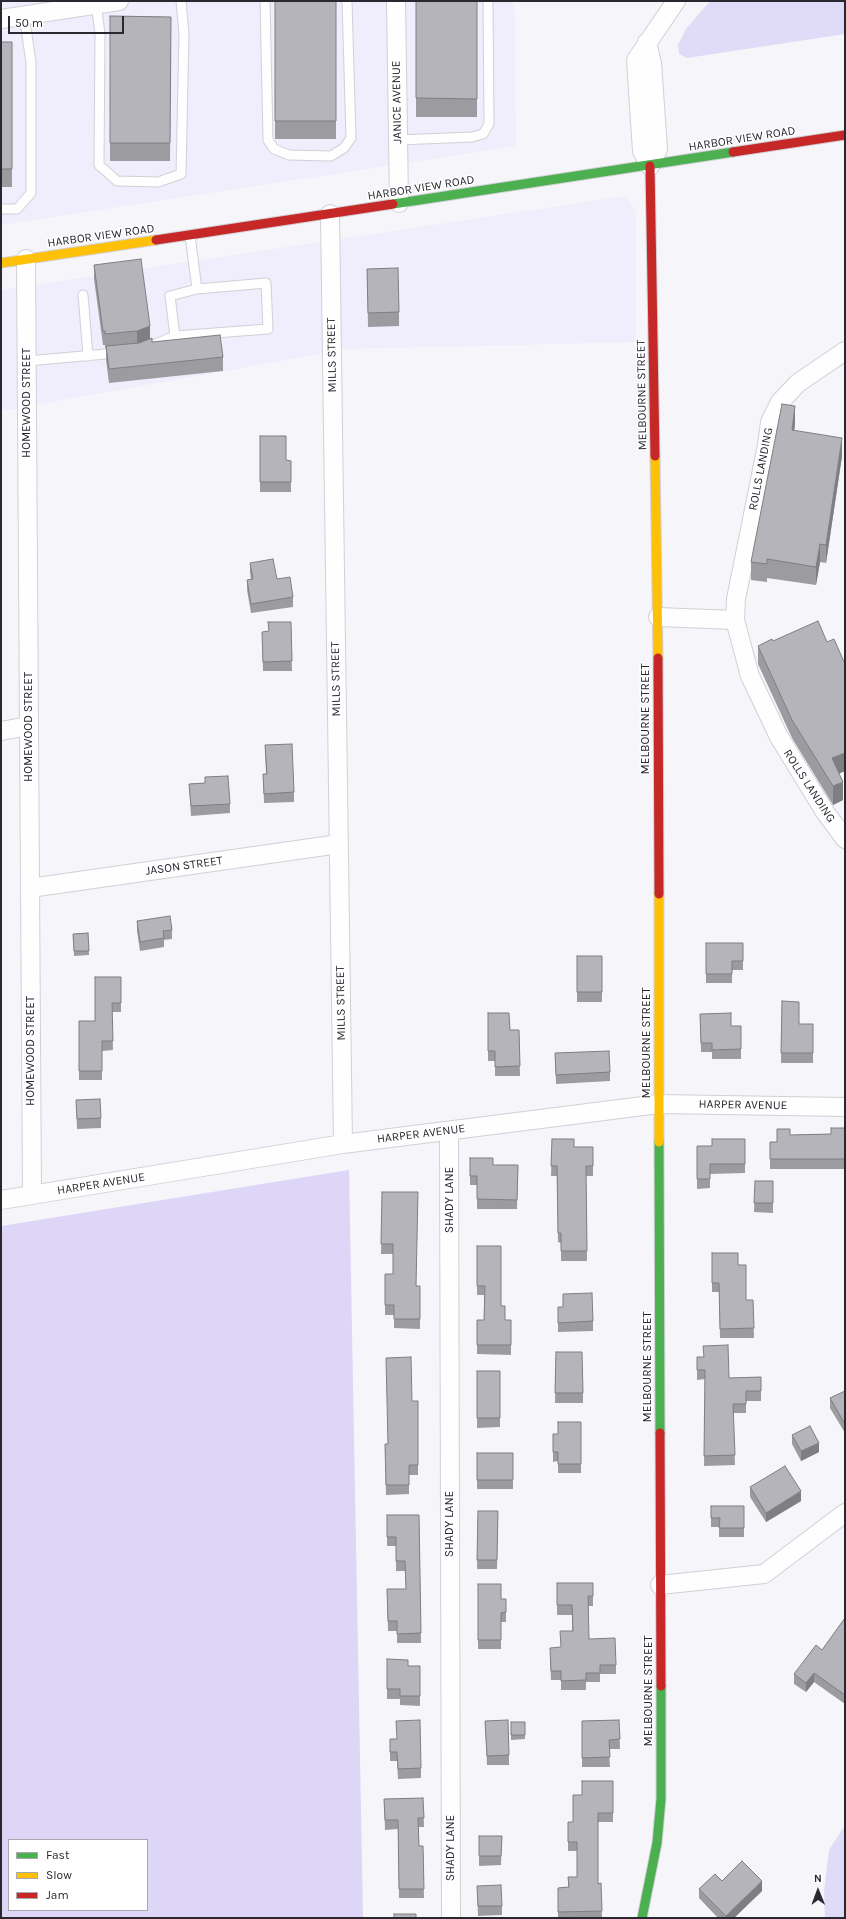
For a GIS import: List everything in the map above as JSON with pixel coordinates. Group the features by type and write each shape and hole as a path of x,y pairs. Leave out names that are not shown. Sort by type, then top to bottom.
{"street":[{"path":"1,19 119,1"},
{"name":"JANICE AVENUE","path":"396,1 399,203"},
{"path":"650,166 658,149 652,63 647,42 676,1"},
{"name":"HARBOR VIEW ROAD","path":"1,263 650,166 845,135"},
{"name":"MELBOURNE STREET","path":"642,1918 657,1844 661,1799 658,617 650,166"},
{"name":"MILLS STREET","path":"330,214 343,1144"},
{"name":"HOMEWOOD STREET","path":"26,259 32,1195"},
{"name":"ROLLS LANDING","path":"845,351 798,382 780,402 770,422 767,445 736,599 735,620 750,676 778,737 825,812 845,839"},
{"path":"658,617 735,620"},
{"path":"1,731 29,726"},
{"name":"JASON STREET","path":"30,888 339,844"},
{"name":"HARPER AVENUE","path":"1,1200 343,1144 659,1104 845,1107"},
{"name":"SHADY LANE","path":"449,1131 451,1918"},
{"path":"660,1585 764,1574 845,1513"}],"lane":[{"path":"96,4 100,33 100,165 117,181 158,182 181,174 184,34 181,1"},
{"path":"265,1 268,140 274,149 289,155 331,156 344,148 351,138 347,1"},
{"path":"398,140 472,137 483,134 488,124 488,1"},
{"path":"1,209 17,209 31,193 31,62 24,15"},
{"path":"190,235 197,289"},
{"path":"144,349 175,336 268,329 266,283 197,289 170,296 175,336"},
{"path":"83,295 88,356"},
{"path":"27,361 124,353"}],"shaded area":[{"path":"1,1 514,1 516,146 1,225"},
{"path":"710,1 845,1 845,34 687,58 679,54 678,45 686,29"},
{"path":"626,196 636,212 636,342 347,349 1,411 1,290"},
{"path":"349,1170 363,1918 1,1918 1,1226"},
{"path":"845,1825 845,1918 825,1918 824,1892 829,1850"}],"building":[{"path":"275,1 336,1 336,121 275,121"},
{"path":"416,1 477,1 477,99 416,98"},
{"path":"110,16 171,17 170,143 110,143"},
{"path":"1,42 12,42 12,169 1,169"},
{"path":"141,259 150,326 137,331 105,334 105,331 103,331 94,265"},
{"path":"398,268 399,312 368,313 367,269"},
{"path":"220,335 223,357 109,369 106,346 139,343 152,338 152,342"},
{"path":"782,404 795,406 792,430 842,438 826,545 820,544 816,567 767,559 767,564 751,562"},
{"path":"260,436 286,436 286,460 291,461 291,482 260,482"},
{"path":"273,559 277,579 290,577 293,597 251,604 247,580 253,579 250,563"},
{"path":"818,621 827,642 834,639 845,664 845,753 832,758 843,782 833,786 792,720 758,646"},
{"path":"268,622 291,622 292,661 263,662 262,632 269,631"},
{"path":"292,744 294,792 264,794 263,774 267,774 265,745"},
{"path":"228,776 230,804 191,806 189,784 205,783 205,777"},
{"path":"170,916 172,930 163,931 164,938 140,942 137,921"},
{"path":"88,933 89,951 74,951 73,934"},
{"path":"706,943 743,943 743,961 732,961 732,974 706,974"},
{"path":"577,956 602,956 602,992 577,992"},
{"path":"95,977 121,977 121,1003 112,1003 113,1041 102,1041 102,1071 79,1071 79,1021 95,1021"},
{"path":"782,1001 799,1002 799,1024 813,1024 813,1053 781,1053"},
{"path":"488,1013 509,1013 510,1030 519,1030 520,1066 495,1067 495,1051 488,1051"},
{"path":"731,1013 731,1026 741,1026 741,1049 712,1050 712,1043 701,1043 700,1014"},
{"path":"609,1051 610,1072 556,1075 555,1053"},
{"path":"100,1099 101,1118 77,1119 76,1100"},
{"path":"831,1128 845,1128 845,1159 770,1159 770,1142 777,1142 777,1129 790,1129 790,1135 831,1134"},
{"path":"552,1139 574,1139 574,1147 593,1147 593,1166 586,1166 587,1251 561,1251 561,1233 558,1233 557,1166 551,1166"},
{"path":"712,1139 745,1139 745,1164 710,1164 710,1179 697,1179 697,1146 712,1146"},
{"path":"470,1158 493,1158 493,1165 518,1165 517,1200 477,1199 477,1176 470,1176"},
{"path":"755,1181 773,1181 773,1203 754,1203"},
{"path":"382,1192 418,1192 416,1286 420,1286 420,1319 394,1319 394,1305 385,1305 385,1274 393,1274 393,1244 381,1244"},
{"path":"477,1246 501,1246 501,1306 505,1306 505,1320 511,1320 511,1345 477,1345 477,1320 484,1320 485,1286 477,1286"},
{"path":"712,1253 738,1253 738,1265 746,1265 746,1300 753,1300 754,1328 720,1329 719,1283 712,1283"},
{"path":"592,1293 593,1321 558,1323 558,1307 563,1307 563,1294"},
{"path":"728,1345 729,1378 761,1377 761,1391 746,1391 746,1404 733,1404 735,1455 704,1456 705,1370 697,1370 697,1357 704,1357 703,1346"},
{"path":"556,1352 582,1352 583,1393 555,1393"},
{"path":"411,1357 412,1401 418,1401 418,1465 409,1465 409,1485 386,1485 385,1444 388,1444 386,1358"},
{"path":"477,1371 500,1371 500,1418 477,1418"},
{"path":"845,1391 845,1424 830,1398"},
{"path":"558,1422 581,1422 581,1464 558,1464 558,1452 553,1452 553,1434 558,1434"},
{"path":"810,1426 819,1443 801,1451 792,1435"},
{"path":"477,1453 513,1453 513,1480 477,1480"},
{"path":"785,1466 801,1491 766,1513 750,1487"},
{"path":"711,1506 744,1506 744,1528 719,1528 720,1518 711,1518"},
{"path":"478,1511 498,1511 497,1560 477,1560"},
{"path":"387,1515 419,1515 421,1633 397,1634 397,1621 388,1621 387,1589 406,1589 405,1561 396,1561 396,1537 387,1537"},
{"path":"557,1583 593,1583 593,1596 588,1596 589,1639 615,1638 616,1665 600,1665 600,1673 586,1673 586,1680 561,1681 561,1671 551,1671 550,1648 561,1647 560,1631 573,1631 572,1605 557,1605"},
{"path":"478,1584 501,1584 501,1599 506,1599 506,1612 501,1613 501,1640 478,1640"},
{"path":"845,1618 845,1695 814,1673 806,1683 794,1674 816,1645 822,1650"},
{"path":"387,1659 408,1660 408,1666 420,1666 420,1696 400,1696 400,1689 387,1689"},
{"path":"420,1720 421,1768 398,1769 397,1752 390,1752 390,1739 397,1739 396,1721"},
{"path":"508,1720 509,1755 487,1756 485,1721"},
{"path":"619,1720 620,1739 609,1740 610,1757 582,1758 582,1721"},
{"path":"511,1722 525,1722 525,1735 511,1735"},
{"path":"582,1781 613,1781 613,1813 598,1813 598,1884 601,1883 602,1911 558,1912 558,1888 569,1887 568,1877 577,1877 577,1842 568,1842 568,1822 573,1822 573,1795 582,1795"},
{"path":"423,1798 424,1818 418,1818 419,1846 423,1846 424,1889 399,1889 398,1820 385,1820 384,1799"},
{"path":"479,1836 502,1836 501,1856 479,1856"},
{"path":"742,1861 762,1881 726,1916 699,1889 715,1874 722,1881"},
{"path":"501,1885 502,1906 478,1906 477,1886"},
{"path":"394,1914 416,1914 416,1918 394,1918"}],"traffic: fast":[{"path":"393,204 733,152"},
{"path":"659,1142 660,1433"},
{"path":"642,1918 657,1843 661,1799 661,1686"}],"traffic: slow":[{"path":"1,263 156,240"},
{"path":"655,456 658,658"},
{"path":"659,894 659,1142"}],"traffic: jam":[{"path":"733,152 845,135"},
{"path":"650,166 655,456"},
{"path":"156,240 393,204"},
{"path":"658,658 659,894"},
{"path":"660,1433 661,1686"}]}
